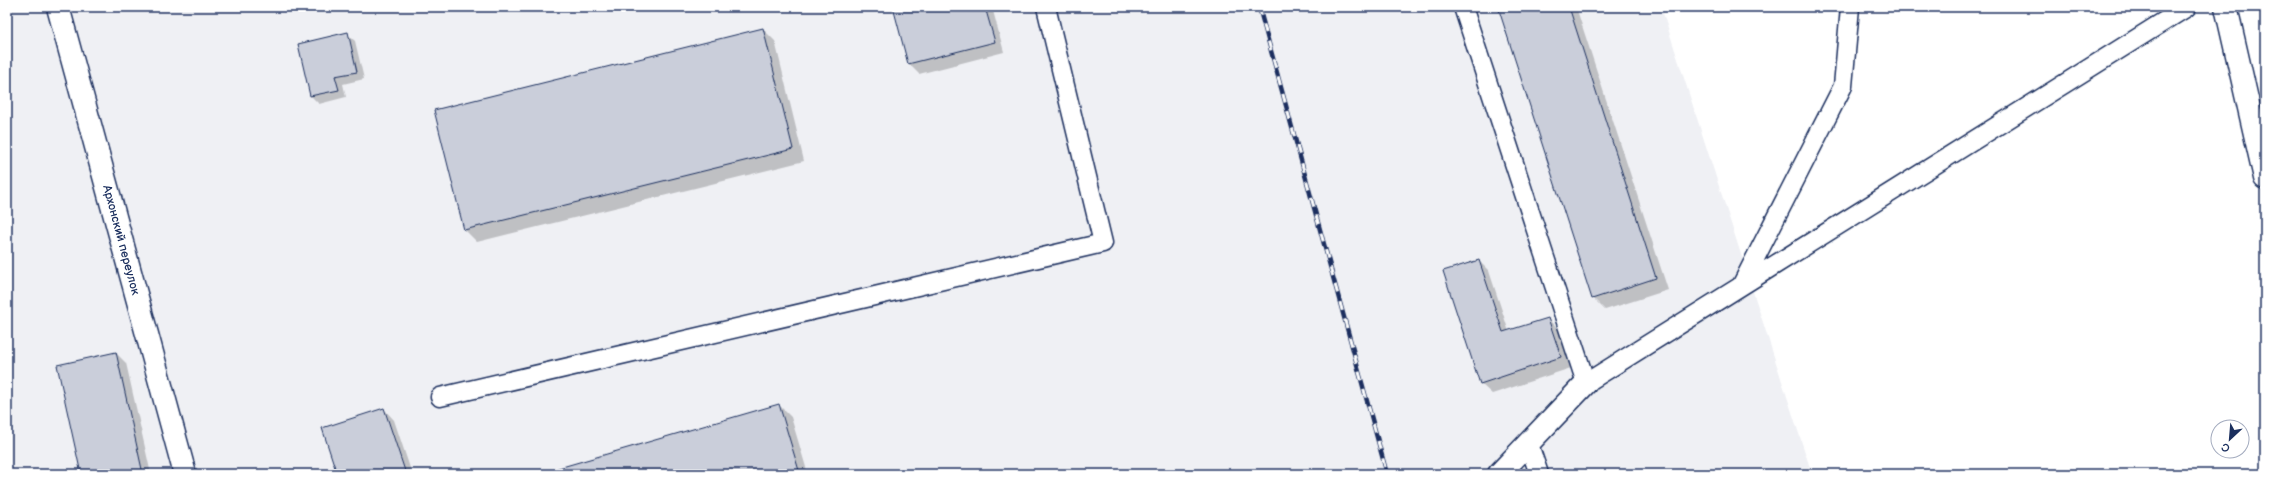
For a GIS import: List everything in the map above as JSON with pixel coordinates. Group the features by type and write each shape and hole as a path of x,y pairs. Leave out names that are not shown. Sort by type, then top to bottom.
{"street":[{"name":"Архонский переулок","path":"58,7 185,474"},
{"path":"2226,7 2265,178"},
{"path":"1499,474 1586,383"}],"lane":[{"path":"440,397 1103,243 1046,7"},
{"path":"1462,7 1586,383 2187,7"},
{"path":"1740,287 1843,86 1850,7"},
{"path":"1528,442 1539,474"}],"shaded area":[{"path":"7,7 1661,7 1812,474 7,474"}],"building":[{"path":"893,7 985,7 995,42 908,64"},
{"path":"1498,7 1569,7 1656,278 1592,299"},
{"path":"763,28 793,149 464,230 434,110"},
{"path":"348,32 357,72 335,76 339,90 310,96 298,44"},
{"path":"1479,260 1503,332 1548,318 1561,357 1480,384 1443,271"},
{"path":"116,352 143,474 81,474 57,365"},
{"path":"779,404 800,474 538,474"},
{"path":"384,408 406,474 337,474 322,428"}],"railway":[{"path":"1259,7 1387,474"}]}
